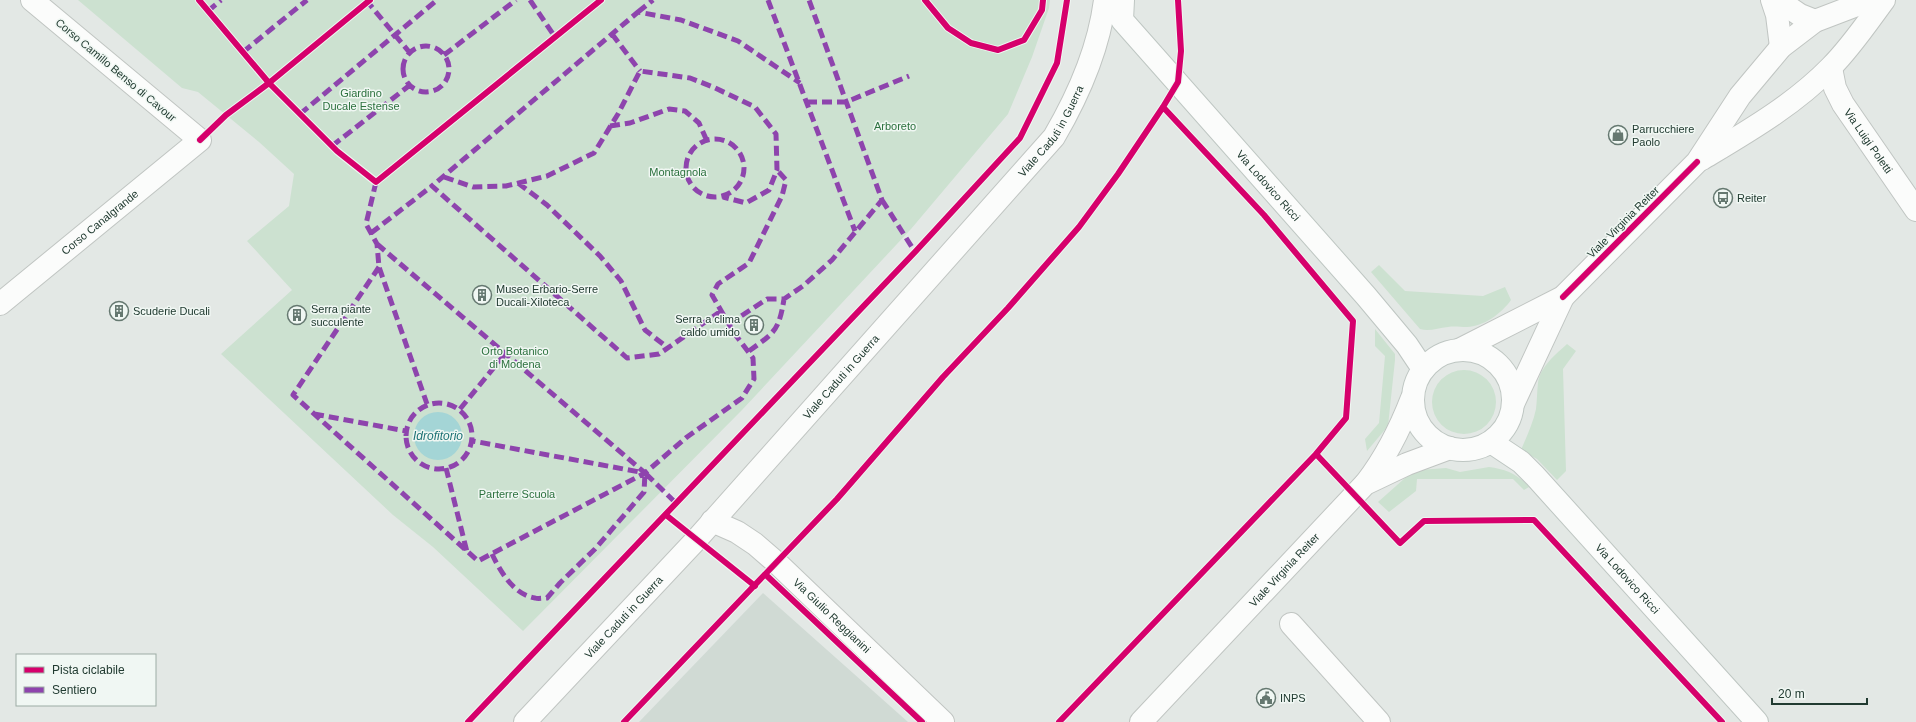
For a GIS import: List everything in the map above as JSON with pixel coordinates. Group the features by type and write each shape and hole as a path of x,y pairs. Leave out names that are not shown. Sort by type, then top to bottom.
{"street":[{"name":"Corso Camillo Benso di Cavour","path":"32,0 200,140"},
{"name":"Viale Caduti in Guerra","path":"525,722 712,521 1054,137 1077,94 1098,37 1105,0"},
{"name":"Via Lodovico Ricci","path":"1123,0 1122,20 1366,296 1407,345 1423,369"},
{"path":"1772,0 1777,15 1782,47"},
{"path":"1778,0 1800,15 1815,21"},
{"name":"Viale Virginia Reiter","path":"1563,297 1514,402 1507,425 1500,434 1491,442 1471,449 1450,448 1435,441 1422,430 1415,415 1412,398 1415,383 1423,369 1432,359 1445,353 1458,350 1563,297 1698,162 1740,96 1782,47 1815,21 1870,0"},
{"name":"Viale Virginia Reiter","path":"1698,162 1788,104 1831,68 1884,0"},
{"name":"Via Luigi Poletti","path":"1831,68 1835,88 1843,104 1916,210"},
{"name":"Corso Canalgrande","path":"0,304 200,140"},
{"name":"Viale Virginia Reiter","path":"1458,350 1476,351 1491,358 1503,370 1511,385 1514,402"},
{"path":"1365,484 1380,465 1393,443 1412,398"},
{"name":"Via Lodovico Ricci","path":"1491,442 1521,462 1535,476 1757,722"},
{"name":"Viale Virginia Reiter","path":"1141,722 1365,484 1408,464 1450,448"},
{"name":"Via Giulio Reggianini","path":"712,521 737,532 755,544 777,563 943,722"},
{"path":"1291,624 1379,722"}],"shaded area":[{"path":"763,593 908,722 639,722"}],"green space":[{"name":"Orto Botanico di Modena","path":"78,0 1050,0 1049,8 1032,57 1008,114 911,229 742,410 523,631 433,547 393,515 221,354 292,290 247,241 289,206 294,174 259,142 198,92 182,88"},
{"path":"1379,265 1405,291 1483,296 1505,287 1511,300 1503,310 1479,325 1423,330 1420,329 1371,272"},
{"path":"1375,329 1395,354 1395,360 1388,426 1367,451 1365,439 1379,423 1385,356 1375,346"},
{"path":"1567,344 1576,351 1563,369 1566,471 1557,480 1537,459 1521,450 1535,414 1539,377 1549,361"},
{"path":"1464,370 1476,372 1487,379 1494,390 1496,402 1494,414 1487,425 1476,432 1464,434 1452,432 1441,425 1434,414 1432,402 1434,390 1441,379 1452,372"},
{"path":"1489,467 1500,469 1516,475 1529,487 1524,490 1513,479 1417,479 1416,491 1389,512 1378,502 1405,478 1418,470 1446,468 1460,472"}],"water":[{"name":"Idrofitorio","path":"433,412 443,412 452,416 458,422 462,431 462,441 458,450 452,456 443,460 433,460 424,456 418,450 414,441 414,431 418,422 424,416"}],"marked path":[{"path":"208,11 221,0"},
{"path":"243,52 307,0"},
{"path":"366,0 410,53"},
{"path":"300,114 437,0"},
{"path":"444,55 516,0"},
{"path":"530,0 555,37"},
{"path":"638,12 653,0"},
{"path":"768,0 855,231"},
{"path":"729,324 767,299 784,299 803,286 832,260 882,200 809,0"},
{"path":"721,311 659,354 627,358 432,186 638,12 681,20 738,41 800,83"},
{"path":"612,34 640,71"},
{"path":"426,46 439,50 445,56 449,69 445,82 439,88 426,92 413,88 407,82 403,69 407,56 413,50 426,46"},
{"path":"444,177 473,187 506,186 547,176 594,153 618,114 640,71 690,78 713,87 755,107 776,134 777,170 769,190 746,203 723,197"},
{"path":"807,102 846,102 909,76"},
{"path":"332,146 410,85"},
{"path":"610,126 630,123 669,109 685,111 699,123 707,141"},
{"path":"715,139 726,141 739,152 742,157 744,168 742,179 731,192 726,195 715,197 704,195 691,184 688,179 686,168 688,157 699,144 704,141 715,139"},
{"path":"379,267 293,395 478,561 645,473 687,437 742,398 754,379 753,358 734,333 712,295 718,284 749,263 782,196 786,180 777,170"},
{"path":"376,182 366,224 377,244 379,267 427,404"},
{"path":"518,183 547,205 600,256 621,281 645,330 668,348"},
{"path":"371,233 432,186"},
{"path":"882,200 915,252"},
{"path":"377,244 645,473 473,441"},
{"path":"749,351 770,335 774,330 780,318 784,299"},
{"path":"460,409 505,354"},
{"path":"439,403 452,406 462,413 469,423 472,436 469,449 462,459 452,466 439,469 426,466 416,459 409,449 406,436 409,423 416,413 426,406 439,403"},
{"path":"314,414 406,431"},
{"path":"446,468 467,552"},
{"path":"492,554 499,568 514,587 527,596 547,598 560,583 595,549 644,492 645,473 677,504"}],"cycle path":[{"path":"199,0 269,83 337,151 376,182 601,0"},
{"path":"200,140 226,115 269,83 370,0"},
{"path":"925,0 948,28 971,43 998,50 1024,40 1042,10 1043,0"},
{"path":"468,722 915,252 1020,138 1057,63 1067,0"},
{"path":"624,722 837,499 943,377 1008,308 1079,227 1118,174 1178,82 1181,51 1178,0"},
{"path":"1163,107 1264,215 1353,321 1346,418 1316,454 1400,543 1424,521 1534,520 1722,722"},
{"path":"1563,297 1697,162"},
{"path":"1059,722 1316,454"},
{"path":"666,515 755,586"},
{"path":"766,575 922,722"}],"place":[{"name":"Parrucchiere Paolo","path":"1618,135"},
{"name":"Reiter","path":"1723,198"},
{"name":"Museo Erbario-Serre Ducali-Xiloteca","path":"482,295"},
{"name":"Scuderie Ducali","path":"119,311"},
{"name":"Serra piante succulente","path":"297,315"},
{"name":"Serra a clima caldo umido","path":"754,325"},
{"name":"INPS","path":"1266,698"}],"park label":[{"name":"Giardino Ducale Estense","path":"361,99"},
{"name":"Arboreto","path":"895,126"},
{"name":"Montagnola","path":"678,172"},
{"name":"Parterre Scuola","path":"517,494"}]}
